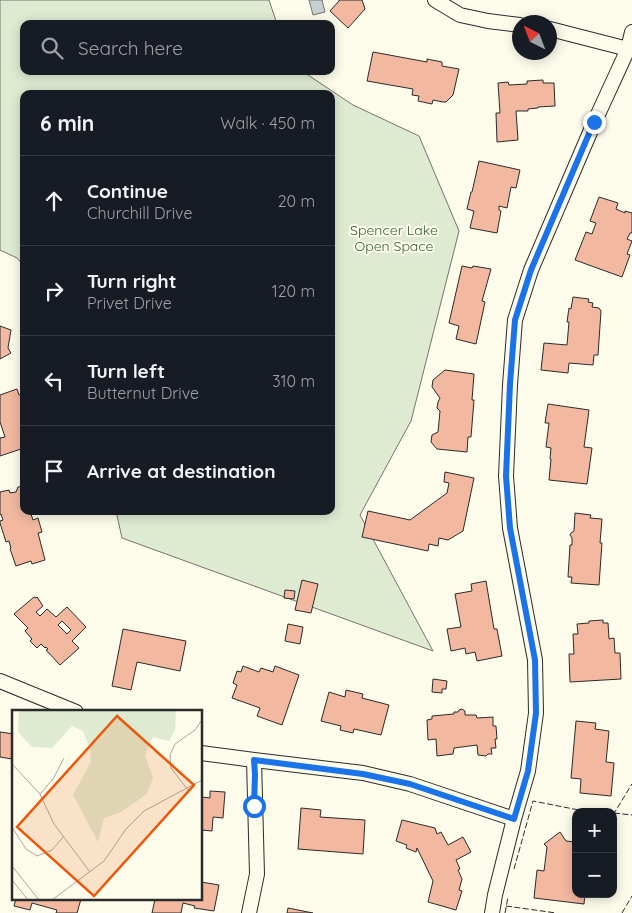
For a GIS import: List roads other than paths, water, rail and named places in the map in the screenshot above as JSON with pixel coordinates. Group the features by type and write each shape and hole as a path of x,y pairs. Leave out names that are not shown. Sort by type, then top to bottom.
{"street":[{"path":"435,0 460,15 512,24"},
{"path":"557,31 628,49"},
{"path":"492,913 514,819 528,771 536,713 535,660 510,528 506,476 515,320 531,270 594,122 628,49 632,32"},
{"path":"0,681 71,710"},
{"path":"202,753 373,776 410,784 514,819"},
{"path":"249,913 257,874 254,760"}],"park label":[{"name":"Spencer Lake Open Space","path":"394,238"}]}
